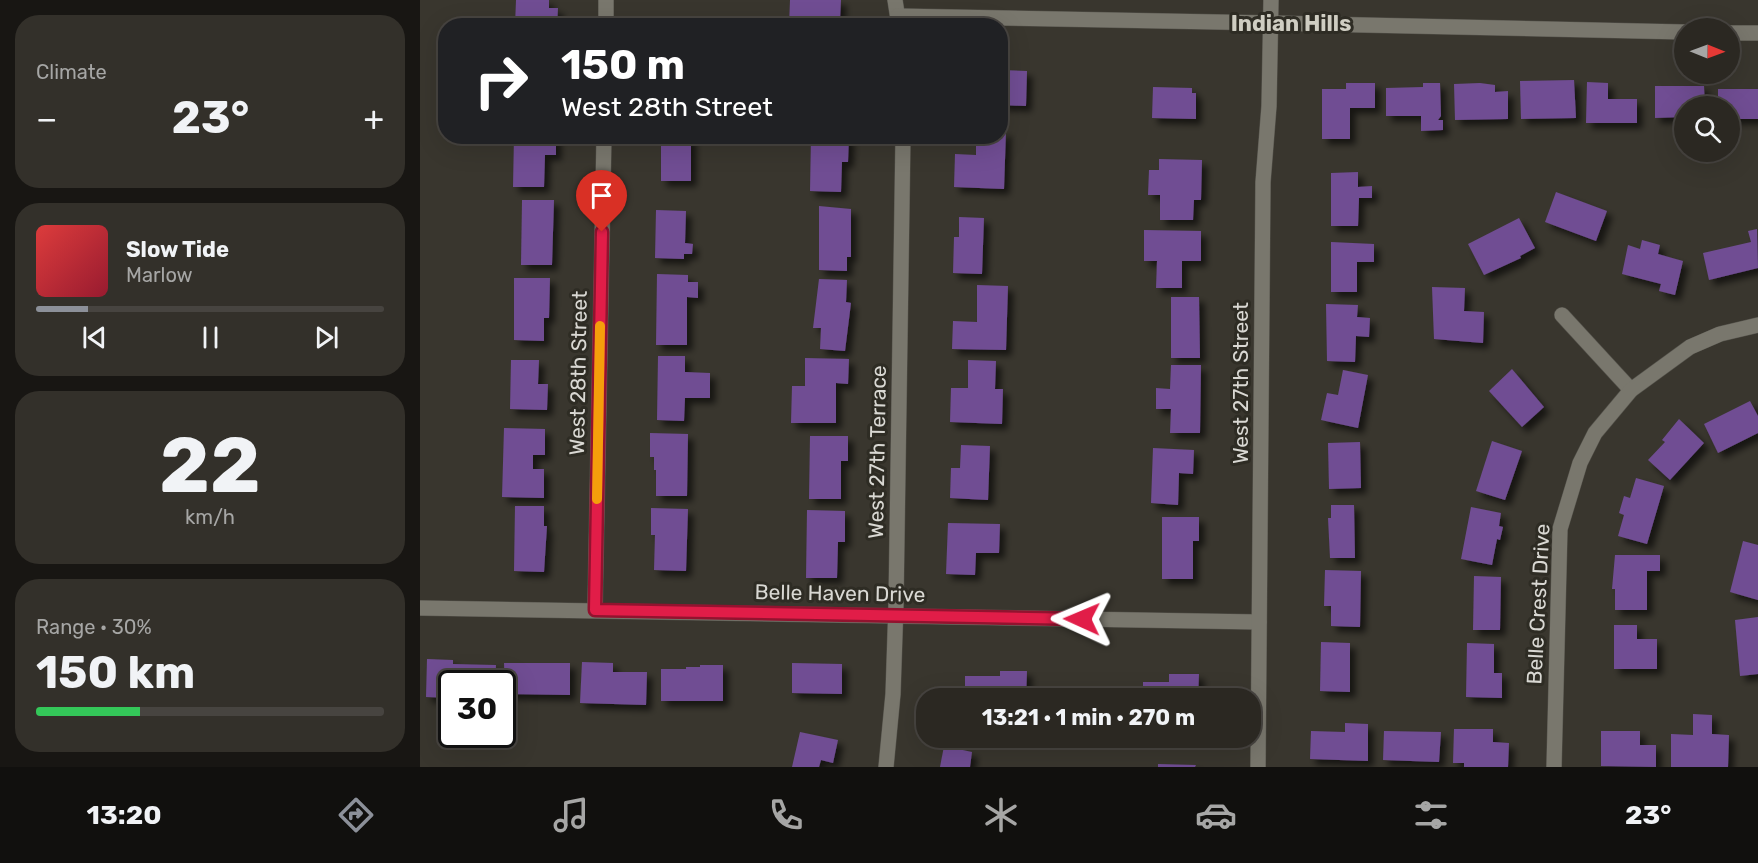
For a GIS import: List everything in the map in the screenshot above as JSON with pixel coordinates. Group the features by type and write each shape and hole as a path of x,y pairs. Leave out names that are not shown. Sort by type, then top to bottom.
{"street":[{"path":"606,0 606,18"},
{"path":"895,0 898,18"},
{"name":"West 27th Street","path":"1258,767 1263,182 1269,106 1271,0"},
{"path":"1008,22 1271,23 1674,32"},
{"path":"1740,33 1758,33"},
{"name":"West 28th Street","path":"595,610 604,144"},
{"name":"West 27th Terrace","path":"886,767 893,694 896,615 903,144"},
{"path":"1562,315 1630,390"},
{"name":"Belle Crest Drive","path":"1554,767 1560,529 1568,497 1590,443 1612,410 1630,390 1690,347 1720,334 1758,325"},
{"name":"Belle Haven Drive","path":"420,608 1259,622"}],"building":[{"path":"516,0 549,0 549,8 558,8 557,18 515,18"},
{"path":"790,0 841,0 840,18 789,18"},
{"path":"1008,70 1027,71 1026,106 1008,105"},
{"path":"1574,80 1576,118 1521,119 1520,81"},
{"path":"1587,82 1608,83 1608,99 1637,99 1637,123 1586,123"},
{"path":"1346,83 1375,83 1375,108 1350,108 1350,139 1322,139 1322,89 1346,89"},
{"path":"1423,83 1440,83 1441,116 1438,120 1443,120 1443,130 1421,131 1421,116 1386,116 1386,88 1423,87"},
{"path":"1454,84 1495,85 1495,92 1508,91 1508,119 1455,120"},
{"path":"1655,86 1704,86 1704,96 1674,96 1674,117 1655,118"},
{"path":"1153,87 1192,88 1192,93 1196,93 1196,119 1152,118"},
{"path":"1718,89 1758,89 1758,119 1740,119 1740,96 1718,96"},
{"path":"514,144 556,144 556,155 545,155 544,187 513,187"},
{"path":"661,144 691,144 691,181 661,181"},
{"path":"811,144 849,144 848,162 842,162 841,192 810,191"},
{"path":"976,144 1006,144 1004,189 954,187 955,154 976,155"},
{"path":"1159,159 1202,160 1201,200 1194,200 1193,220 1160,220 1160,195 1148,195 1149,170 1159,170"},
{"path":"1358,172 1358,187 1372,186 1372,198 1359,198 1358,226 1331,226 1331,173"},
{"path":"1556,192 1607,211 1596,241 1545,222"},
{"path":"522,200 554,200 552,265 521,265"},
{"path":"819,206 851,209 851,257 847,257 847,271 819,270"},
{"path":"656,210 686,211 685,243 693,244 692,254 684,254 684,259 655,258"},
{"path":"959,217 984,218 982,274 953,273 954,237 959,237"},
{"path":"1519,218 1535,248 1520,256 1521,258 1484,275 1468,244"},
{"path":"1757,229 1758,268 1709,280 1703,253 1751,242 1748,231"},
{"path":"1144,230 1201,231 1201,261 1182,261 1182,288 1156,288 1157,261 1144,261"},
{"path":"1642,240 1660,245 1658,254 1683,261 1675,295 1659,291 1661,284 1622,274 1628,245 1640,249"},
{"path":"1331,242 1374,244 1374,262 1357,262 1357,292 1331,292"},
{"path":"657,274 688,275 688,282 698,282 698,298 687,297 687,345 656,345"},
{"path":"514,278 550,278 549,318 544,318 544,341 514,340"},
{"path":"819,279 847,280 846,302 851,303 845,351 820,349 821,328 813,328"},
{"path":"977,285 1008,286 1006,350 952,349 953,321 977,322"},
{"path":"1432,287 1465,288 1464,311 1484,312 1483,343 1434,339"},
{"path":"1171,297 1199,297 1200,358 1171,358"},
{"path":"1326,304 1358,305 1357,317 1370,318 1369,337 1356,336 1355,362 1327,361"},
{"path":"658,356 685,356 685,372 710,373 710,398 685,398 684,421 657,420"},
{"path":"805,358 849,359 848,384 836,383 836,423 791,423 792,386 805,386"},
{"path":"511,360 539,360 538,384 548,384 547,410 510,409"},
{"path":"968,360 996,361 995,389 1003,389 1002,424 950,422 951,388 968,388"},
{"path":"1171,365 1201,365 1200,433 1170,433 1171,409 1156,409 1156,388 1170,389"},
{"path":"1512,369 1544,407 1522,427 1489,391"},
{"path":"1343,370 1368,375 1358,428 1321,420 1327,393 1338,395"},
{"path":"1750,401 1758,416 1758,433 1718,453 1704,424"},
{"path":"1679,419 1704,443 1670,480 1648,460 1665,442 1662,440"},
{"path":"504,428 545,429 545,455 533,455 533,469 544,469 544,498 502,497"},
{"path":"650,433 688,434 687,496 656,496 656,470 654,470 654,457 650,457"},
{"path":"810,436 848,436 848,461 841,461 841,499 809,499"},
{"path":"1492,441 1522,451 1505,500 1476,491"},
{"path":"1360,442 1361,488 1329,489 1328,443"},
{"path":"961,445 990,446 988,500 950,498 951,468 960,468"},
{"path":"1153,448 1194,450 1193,474 1179,473 1178,505 1151,503"},
{"path":"1636,478 1664,486 1647,544 1618,536 1624,515 1619,513 1624,496 1630,498"},
{"path":"1331,505 1354,505 1355,558 1330,558 1328,518 1331,518"},
{"path":"515,506 544,506 544,526 547,526 544,572 514,571"},
{"path":"1471,507 1501,513 1499,526 1503,527 1500,540 1497,539 1492,565 1461,559"},
{"path":"651,508 688,509 686,571 654,570 655,535 651,535"},
{"path":"807,510 845,511 845,542 838,542 837,578 806,578"},
{"path":"1162,517 1199,517 1199,541 1193,541 1193,579 1162,579"},
{"path":"948,523 1000,524 999,553 976,553 975,575 946,574"},
{"path":"1743,541 1758,545 1758,600 1730,592"},
{"path":"1615,555 1660,555 1660,571 1647,571 1647,610 1615,610 1615,589 1612,589"},
{"path":"1325,570 1361,571 1360,627 1331,626 1331,606 1324,606"},
{"path":"1474,576 1501,577 1500,630 1473,630"},
{"path":"1758,617 1758,674 1740,676 1735,620"},
{"path":"1614,625 1637,625 1637,639 1657,639 1657,669 1614,669"},
{"path":"1321,642 1350,643 1350,692 1320,691"},
{"path":"1467,643 1494,644 1494,673 1502,673 1502,698 1466,697"},
{"path":"427,659 453,660 453,664 496,665 496,670 438,670 438,697 426,697"},
{"path":"582,662 613,663 613,672 647,672 646,705 580,703"},
{"path":"504,663 570,663 570,695 516,694 516,670 504,670"},
{"path":"792,663 842,664 842,694 792,693"},
{"path":"700,665 723,665 723,701 661,701 661,669 686,669 686,667 700,667"},
{"path":"1000,671 1027,671 1026,688 965,688 965,676 1000,676"},
{"path":"1169,674 1199,674 1198,688 1143,688 1143,682 1169,682"},
{"path":"1693,714 1712,715 1712,734 1729,735 1728,767 1671,767 1671,734 1693,735"},
{"path":"1345,723 1368,724 1368,761 1310,759 1311,731 1345,732"},
{"path":"1454,729 1493,729 1493,742 1509,743 1508,767 1464,767 1464,763 1453,763"},
{"path":"1384,731 1441,732 1439,762 1383,760"},
{"path":"1601,731 1640,731 1640,745 1656,745 1656,767 1601,766"},
{"path":"800,732 838,740 833,763 821,760 819,767 792,767"},
{"path":"944,748 972,752 970,767 940,767"},
{"path":"1158,764 1196,765 1195,767 1158,767"}],"slow traffic":[{"path":"597,499 600,326"}],"district":[{"name":"Indian Hills","path":"1291,23"}],"route":[{"path":"602,232 595,610 1082,619"}]}
